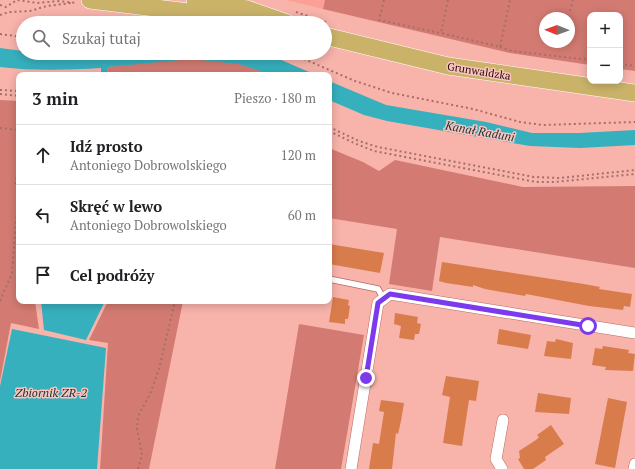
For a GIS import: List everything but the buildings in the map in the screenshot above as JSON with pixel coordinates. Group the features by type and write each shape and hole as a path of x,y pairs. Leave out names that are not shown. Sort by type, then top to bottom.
{"main road":[{"path":"90,0 216,16"},
{"path":"195,0 247,9 267,16"},
{"name":"Grunwaldzka","path":"332,38 448,66 635,93"}],"street":[{"path":"351,469 378,303 390,294 635,333"},
{"path":"502,469 496,459 503,420"},
{"path":"634,469 635,464"}],"lane":[{"path":"332,280 378,289 383,298"}],"path":[{"path":"384,0 380,20 512,50 587,60"},
{"path":"441,33 448,0"},
{"path":"500,47 510,0"},
{"path":"570,11 573,0"},
{"path":"0,15 9,12 30,11 72,3"},
{"path":"0,34 16,36"},
{"path":"306,60 355,81 392,93 473,109 526,123 543,125 635,122"},
{"path":"623,64 635,65"},
{"path":"0,90 16,91"},
{"path":"0,94 16,96"},
{"path":"0,128 16,130"},
{"path":"332,128 359,142 378,147 527,176 560,178 635,170"},
{"path":"332,132 374,151 530,181 549,183 635,174"},
{"path":"0,301 12,273 16,222"},
{"path":"138,469 142,455 137,428 138,416 150,394 159,370 174,304"}],"shaded area":[{"path":"286,0 325,0 323,9"},
{"path":"325,0 635,0 635,71 623,69 623,12 587,12 587,65 510,53 323,9"},
{"path":"163,60 211,60 249,66 267,72 107,72 108,67"},
{"path":"0,100 16,101 16,304 35,304 39,329 11,323 0,381"},
{"path":"332,149 363,162 379,171 395,160 523,187 635,186 635,268 440,237 432,291 389,284 397,229 332,218"},
{"path":"107,304 182,304 149,469 100,469 108,343 89,340"},
{"path":"299,324 364,335 341,469 275,469"}],"water":[{"path":"0,48 16,50 16,60 181,60 108,67 107,72 101,72 101,68 50,70 0,67"},
{"path":"200,60 281,60 309,72 264,72 238,64"},
{"name":"Kanał Raduni","path":"332,82 386,105 486,122 532,133 579,133 635,130 635,145 580,148 530,146 387,121 364,115 332,101"},
{"path":"41,304 104,304 86,340 44,330"},
{"name":"Zbiornik ZR-2","path":"12,329 106,348 97,469 0,469 0,386"}],"route":[{"path":"366,378 378,303 390,294 588,326"}]}
